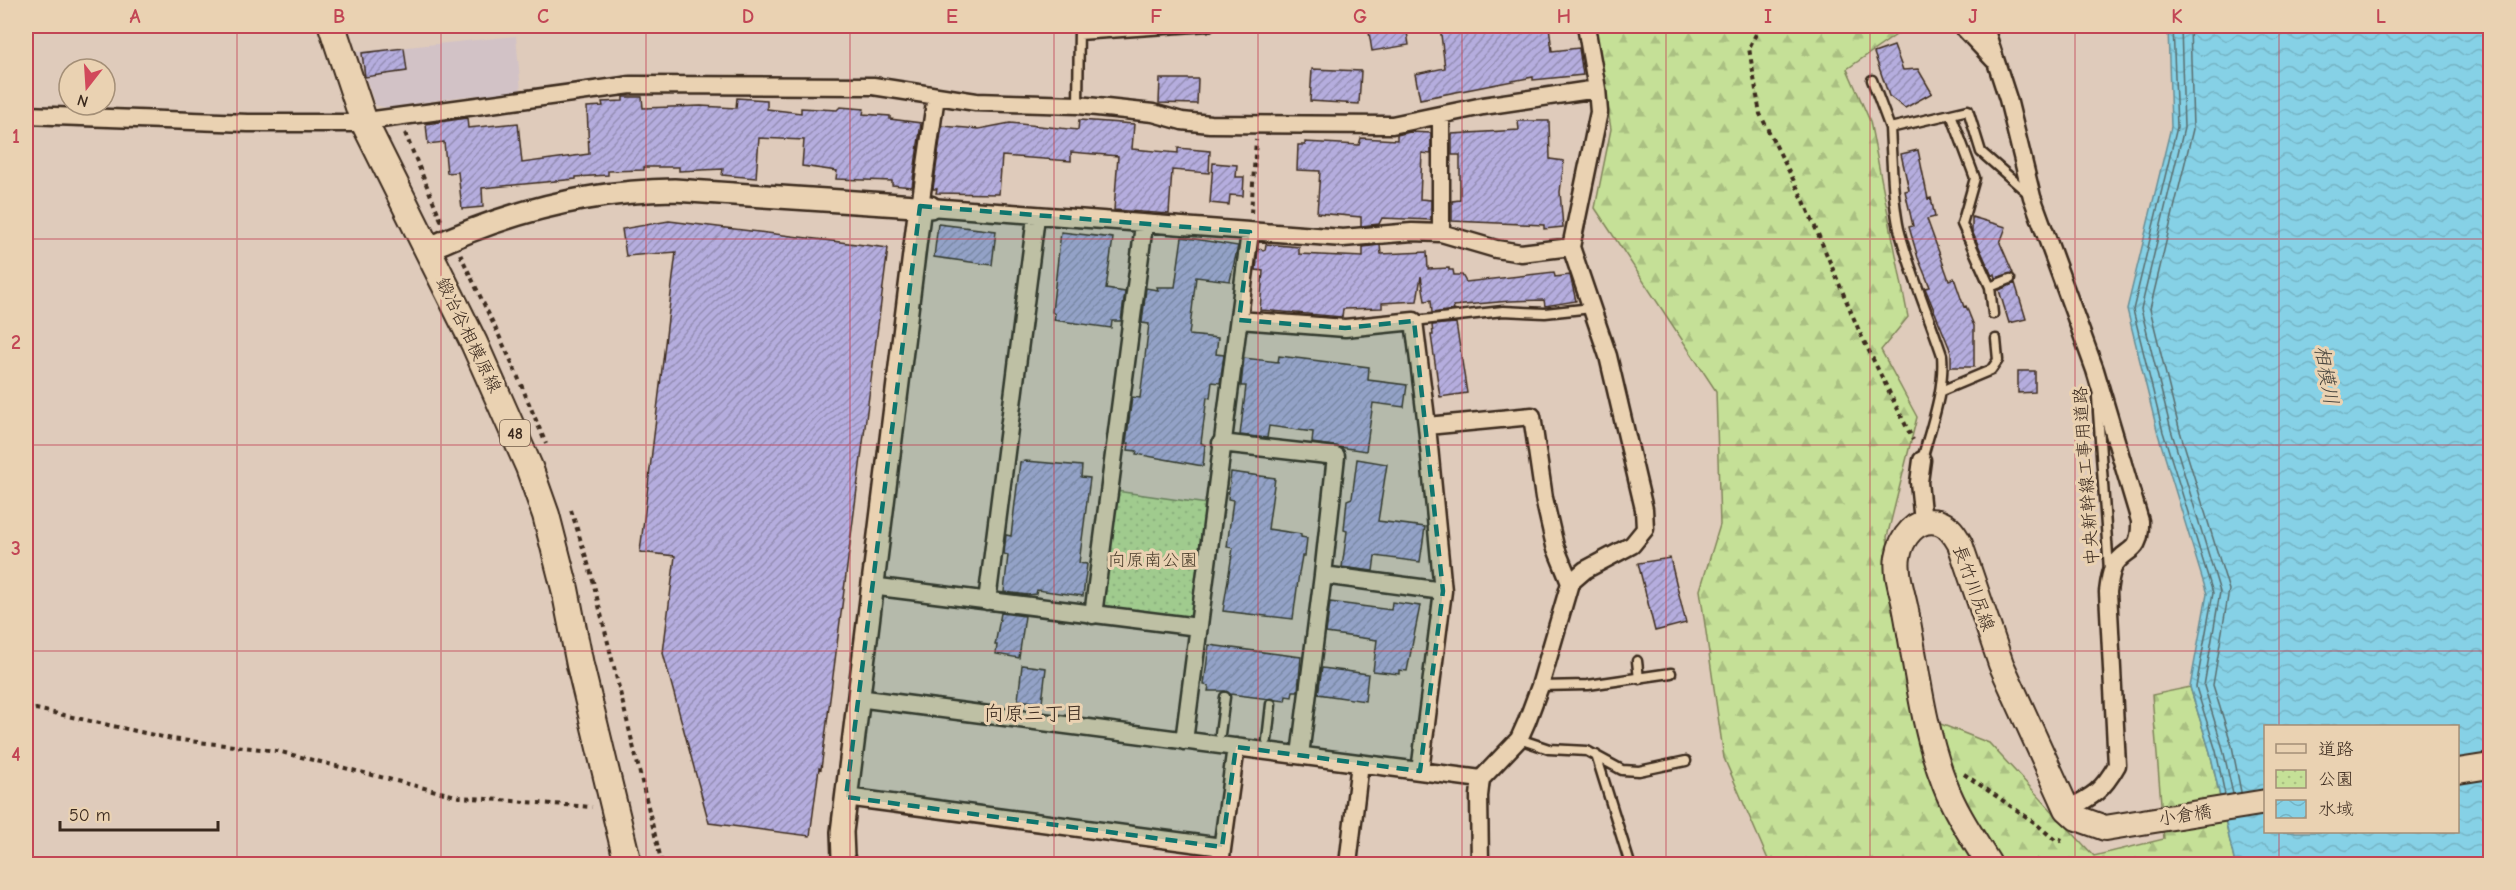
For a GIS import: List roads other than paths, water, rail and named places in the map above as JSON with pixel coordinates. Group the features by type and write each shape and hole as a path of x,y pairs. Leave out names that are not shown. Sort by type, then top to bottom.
{"main road":[{"name":"鍛冶谷相模原線","path":"332,26 364,122 510,420 546,515 628,864"},
{"name":"長竹川尻線","path":"1923,522 1938,522 1952,530 1960,544 2001,664 2067,809"},
{"path":"1923,522 1911,529 1903,542 1898,558 1899,579 1911,649 1934,752 1944,783 1955,810 1989,864"},
{"path":"2459,771 2490,766"},
{"name":"小倉橋","path":"2067,809 2077,818 2105,828 2264,802"}],"street":[{"path":"1480,864 1481,779 1519,738 1540,686 1570,583 1585,570 1632,545 1645,529 1644,509 1608,356 1571,246 1599,112 1586,26"},
{"path":"1962,26 1999,65"},
{"path":"1986,31 1999,65 2032,197 2095,370 2140,521 2140,536 2134,548 2114,566 2109,580 2117,765 2107,783 2090,798 2067,809"},
{"path":"26,115 248,123 364,122 631,85 873,86 976,102 1078,105 1153,113 1182,121 1210,124 1392,125 1483,106 1597,89"},
{"path":"846,864 843,857 842,832 846,797 871,586 925,207 936,96"},
{"path":"1440,116 1441,233"},
{"path":"428,249 484,224 521,212 565,200 633,190 674,190 1343,238 1412,232 1441,233 1496,249 1521,253 1571,246"},
{"path":"987,601 1036,216"},
{"path":"1093,615 1144,225"},
{"path":"1184,741 1250,232"},
{"path":"1239,320 1345,328 1414,321 1443,591 1420,771"},
{"path":"1427,426 1532,416 1552,536 1570,583"},
{"path":"1221,443 1336,456 1300,756"},
{"path":"1922,460 1919,482 1923,522"},
{"path":"1323,575 1443,591"},
{"path":"871,586 1198,627"},
{"path":"858,699 1481,779"},
{"path":"1220,864 1236,747"},
{"path":"1348,864 1360,763"},
{"path":"846,797 1222,847"}],"lane":[{"path":"1078,105 1079,26"},
{"path":"1079,35 1209,26"},
{"path":"1872,80 1890,128 1894,195 1899,227 1942,355 1944,370 1941,391 1922,460"},
{"path":"1890,128 1968,110 1981,152 2032,197"},
{"path":"1951,114 1975,178 1962,224 1990,287 1993,314"},
{"path":"1990,287 2010,279"},
{"path":"1414,321 1503,311 1545,313 1592,308"},
{"path":"1941,391 1991,370 1998,360 1996,339"},
{"name":"中央新幹線工事用道路","path":"2095,370 2109,580"},
{"path":"1637,661 1639,679"},
{"path":"1540,686 1588,685 1671,673"},
{"path":"1220,734 1226,697"},
{"path":"1267,740 1271,704"},
{"path":"1519,738 1549,749 1587,751 1622,770 1639,771 1686,761"},
{"path":"1596,755 1630,864"}],"water":[{"name":"相模川","path":"2168,26 2490,26 2490,864 2235,864 2210,752 2190,687 2207,594 2158,434 2127,309 2171,127"}],"district":[{"name":"向原三丁目","path":"1034,713"}],"park label":[{"name":"向原南公園","path":"1153,560"}]}
